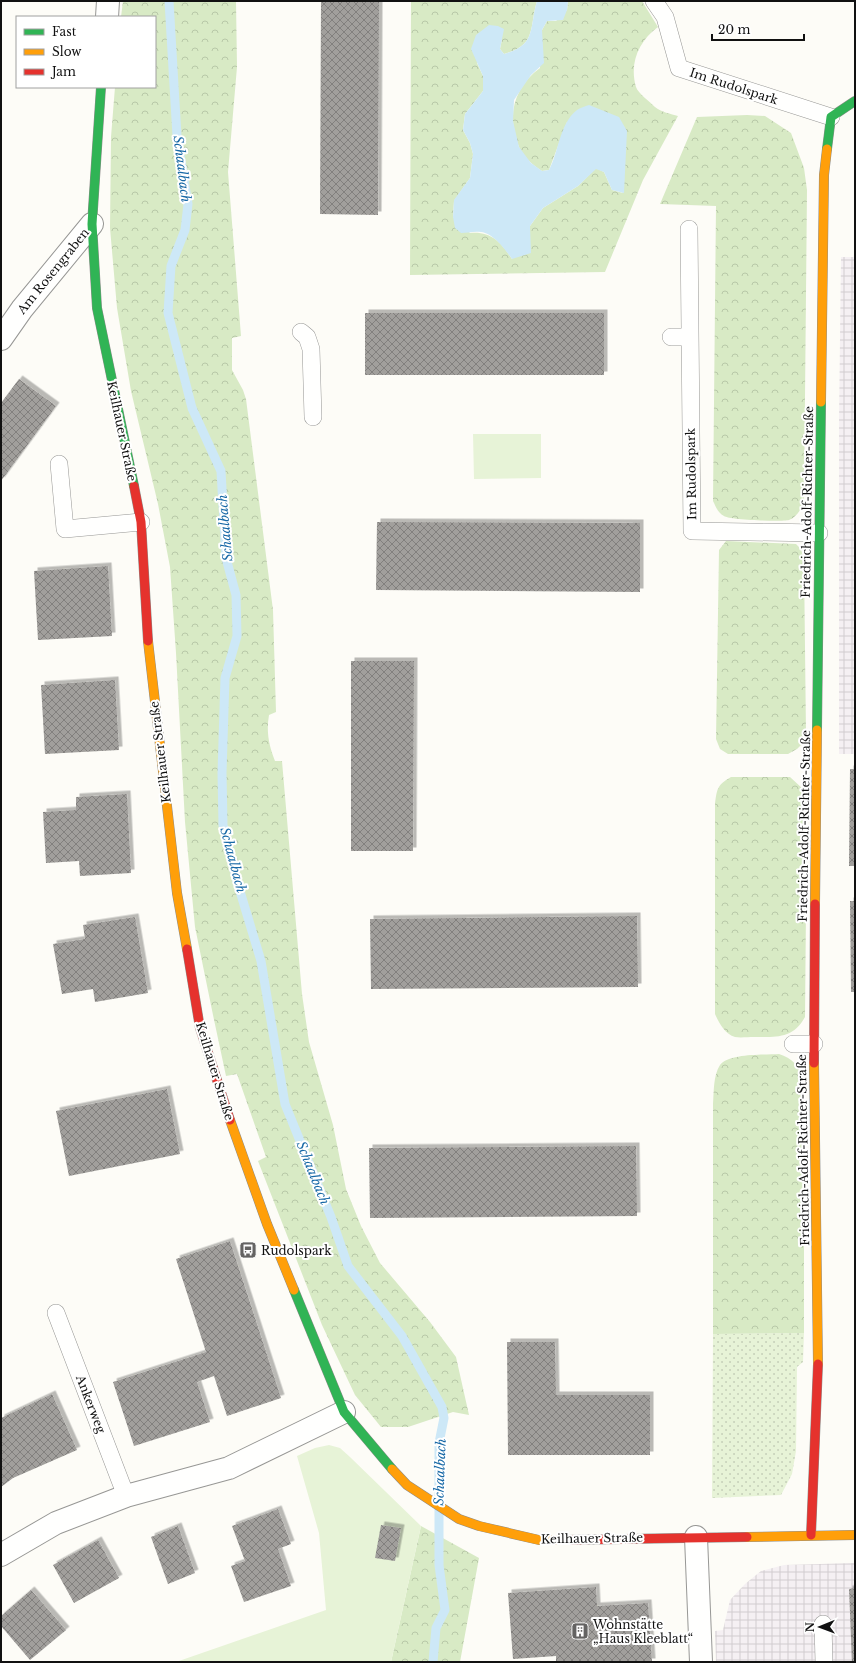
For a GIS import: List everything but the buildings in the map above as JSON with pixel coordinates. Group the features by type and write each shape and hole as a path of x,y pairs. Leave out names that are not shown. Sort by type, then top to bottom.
{"street":[{"path":"107,16 108,1"},
{"name":"Keilhauer Straße","path":"101,88 92,224 97,308 141,522 149,655 177,893 200,1028 222,1099 267,1224 344,1412 381,1457 407,1485 460,1519 478,1526 538,1540 855,1535"},
{"path":"831,117 855,101"},
{"name":"Friedrich-Adolf-Richter-Straße","path":"811,1536 818,1384 814,1044 824,175 831,117"},
{"name":"Am Rosengraben","path":"1,339 22,308 92,224"},
{"path":"1,1555 56,1523 126,1496 229,1468 344,1412"},
{"path":"696,1537 701,1662"}],"lane":[{"name":"Im Rudolspark","path":"654,1 665,17 679,68 831,117"},
{"name":"Im Rudolspark","path":"689,229 692,531 819,533"},
{"path":"301,332 307,337 311,348 312,417"},
{"path":"671,337 690,337"},
{"path":"59,464 65,529 141,522"},
{"path":"793,1044 814,1044"},
{"name":"Ankerweg","path":"56,1313 126,1496"},
{"path":"823,1624 824,1662"}],"shaded area":[{"path":"841,257 855,257 855,754 839,754 839,419"},
{"path":"855,1563 855,1662 716,1662 715,1631 723,1630 730,1600 745,1584 761,1571 784,1565"}],"green space":[{"path":"123,1 236,1 237,67 228,172 241,336 232,338 232,370 243,390 246,399 273,610 276,712 269,715 268,733 271,750 275,761 282,761 302,994 309,1042 333,1125 346,1189 361,1226 380,1263 430,1322 456,1357 469,1415 453,1412 408,1427 381,1427 355,1395 322,1325 258,1161 266,1157 237,1074 226,1076 195,927 185,822 170,567 158,504 131,391 117,308 110,228 111,137 115,88 156,88 156,16 121,16"},
{"path":"411,1 537,1 530,34 522,46 504,54 500,49 502,39 477,63 483,76 483,91 465,114 463,130 470,143 473,154 470,178 454,201 453,217 470,233 484,234 495,239 504,247 512,259 530,226 543,208 578,186 596,168 604,172 612,190 623,193 567,122 549,170 542,171 535,166 523,154 519,147 513,124 513,113 515,103 524,84 540,68 542,30 547,21 556,21 567,10 568,1 642,1 658,27 646,39 637,53 634,69 636,87 657,109 678,116 643,180 605,272 410,275"},
{"path":"747,115 765,116 791,133 804,168 807,190 804,502 794,517 784,521 735,519 724,516 717,510 713,501 716,206 660,204 697,117"},
{"path":"473,434 541,434 541,478 474,479"},
{"path":"726,541 796,544 801,549 804,561 806,734 803,743 797,749 788,754 728,754 720,749 716,739 719,550"},
{"path":"731,777 790,777 803,789 807,799 805,1017 795,1029 783,1035 770,1037 731,1036 725,1031 715,1014 715,804 718,788 723,782"},
{"path":"779,1054 788,1058 794,1063 804,1078 804,1333 713,1334 713,1104 716,1074 720,1065 731,1058 748,1055"},
{"path":"804,1333 803,1362 797,1367 796,1451 792,1474 781,1495 712,1498 713,1334"},
{"path":"329,1445 340,1448 421,1526 391,1662 176,1662 326,1610 319,1533 297,1456 315,1448"},
{"path":"421,1526 479,1558 460,1662 391,1662"}],"water":[{"path":"537,1 568,1 567,10 563,20 547,21 542,30 544,63 531,75 514,100 513,121 519,147 531,163 542,171 549,170 566,123 577,110 589,105 619,117 627,131 624,193 612,190 604,172 596,169 578,186 543,208 530,226 531,253 512,259 502,246 490,235 478,232 461,233 455,228 453,217 454,200 470,178 473,154 470,143 463,130 465,114 483,91 483,76 471,49 476,35 489,25 498,26 504,29 500,49 504,54 515,50 522,46 530,34"}],"waterway":[{"name":"Schaalbach","path":"169,1 177,136 188,204 185,230 171,266 168,313 192,408 221,471 226,558 236,595 237,636 225,678 222,773 223,825 236,878 261,961 285,1104 331,1217 348,1266 402,1336 442,1407 444,1418 439,1443 439,1565 445,1610 436,1628 433,1662"}],"traffic: fast":[{"path":"101,88 92,224 97,308 134,486"},
{"path":"827,149 831,117 855,101"},
{"path":"817,730 821,402"},
{"path":"294,1290 344,1412 392,1469"}],"traffic: slow":[{"path":"821,402 824,175 827,149"},
{"path":"148,641 177,893 187,949"},
{"path":"815,904 817,730"},
{"path":"814,1063 818,1364"},
{"path":"230,1120 267,1224 294,1290"},
{"path":"392,1469 407,1485 459,1519 479,1526 539,1540 562,1540"},
{"path":"747,1537 855,1535"}],"traffic: jam":[{"path":"134,486 141,522 148,641"},
{"path":"814,1063 815,904"},
{"path":"187,949 200,1028 230,1120"},
{"path":"811,1535 818,1364"},
{"path":"562,1540 747,1537"}],"place":[{"name":"Rudolspark","path":"248,1250"},
{"name":"Wohnstätte „Haus Kleeblatt“","path":"580,1631"}]}
